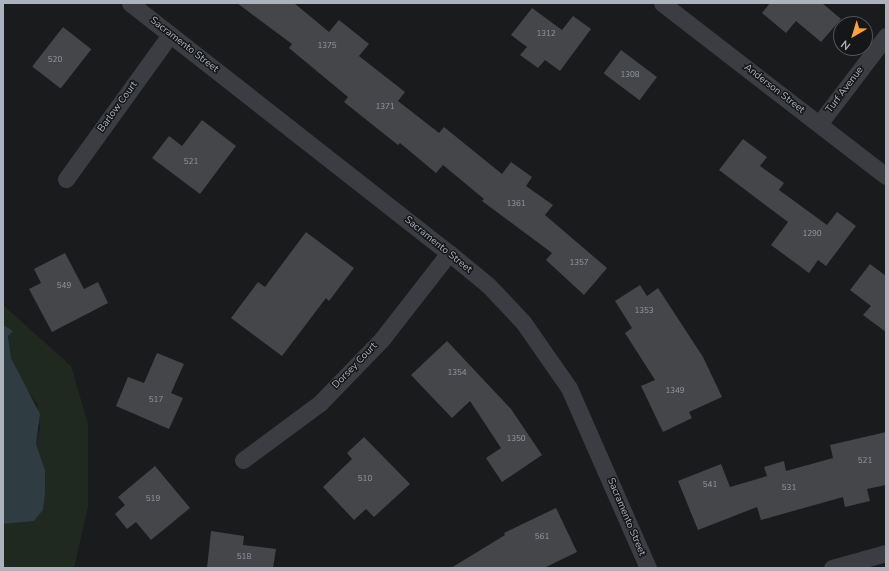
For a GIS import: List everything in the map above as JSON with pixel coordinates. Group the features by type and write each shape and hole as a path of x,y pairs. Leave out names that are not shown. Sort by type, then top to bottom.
{"street":[{"name":"Sacramento Street","path":"130,3 449,253 488,285 523,322 569,388 648,568"},
{"name":"Anderson Street","path":"662,3 886,176"},
{"name":"Barlow Court","path":"66,179 170,34"},
{"name":"Turf Avenue","path":"819,124 886,36"},
{"name":"Dorsey Court","path":"243,460 320,403 382,339 449,253"},
{"path":"832,568 886,553"}],"shaded area":[{"path":"3,305 71,366 88,424 88,507 74,568 3,568 3,524 34,521 43,510 45,470 36,444 40,427 37,404 25,387 11,358 8,336 13,331 3,325"},
{"path":"3,325 13,331 8,336 11,358 40,414 36,444 45,470 45,494 43,510 34,521 3,524"}],"building":[{"path":"237,3 294,3 329,32 339,20 369,44 359,56 405,92 398,101 439,133 444,127 502,174 511,162 532,177 526,186 553,205 545,215 607,268 584,295 546,260 552,253 482,201 484,199 443,165 436,173 400,143 398,145 344,102 348,97 289,48 292,44"},
{"path":"770,3 822,3 837,16 833,16 833,28 821,42 796,21 786,33 762,13"},
{"path":"532,8 562,30 573,16 591,29 560,71 545,60 538,68 520,55 527,47 511,35"},
{"path":"63,27 91,49 61,89 32,66"},
{"path":"621,50 657,77 639,100 604,73"},
{"path":"202,120 236,146 200,194 152,158 169,136 182,146"},
{"path":"743,139 767,157 760,166 784,183 779,190 827,225 837,212 856,226 826,266 818,260 809,273 771,245 788,222 719,170"},
{"path":"306,232 354,268 329,301 326,298 282,356 231,318 258,282 265,287"},
{"path":"65,253 84,289 98,282 108,303 52,332 29,289 41,283 34,269"},
{"path":"870,264 886,276 886,332 863,315 871,306 850,290"},
{"path":"640,285 647,296 658,288 703,357 722,397 689,412 692,418 663,432 641,386 655,380 625,333 632,328 615,301"},
{"path":"447,341 511,409 542,455 502,482 486,458 501,448 470,401 452,418 411,375"},
{"path":"157,353 184,364 171,393 183,398 169,429 116,406 128,377 144,383"},
{"path":"886,432 886,485 867,489 870,501 845,507 843,497 761,520 757,507 698,530 678,481 721,464 730,487 767,476 764,467 784,461 786,471 833,458 830,445"},
{"path":"364,437 410,484 374,517 366,509 354,520 323,487 352,459 347,453"},
{"path":"155,466 190,508 151,540 136,522 127,529 115,514 125,505 118,497"},
{"path":"556,508 577,552 544,568 451,568 505,535 504,533"},
{"path":"211,531 244,536 243,545 276,549 273,568 207,568"}]}
